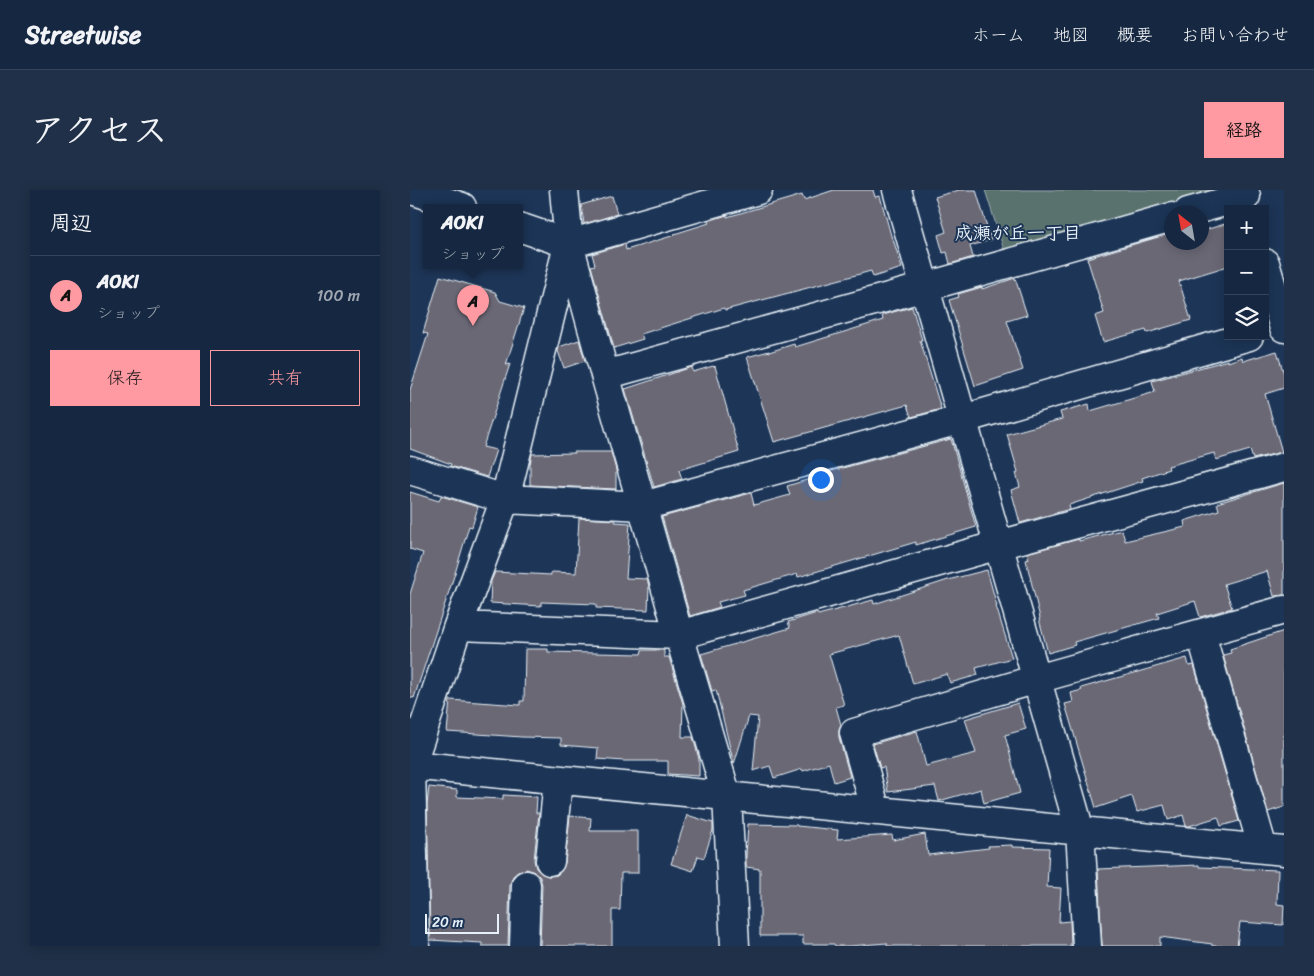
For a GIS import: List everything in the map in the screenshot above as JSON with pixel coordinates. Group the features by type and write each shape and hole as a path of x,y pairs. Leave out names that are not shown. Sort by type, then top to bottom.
{"street":[{"path":"412,190 453,204"},
{"path":"564,190 569,244 679,635 728,797 735,946"},
{"path":"523,228 569,244 758,190"},
{"path":"897,190 1080,831 1087,946"},
{"path":"1209,207 1247,198"},
{"path":"605,375 1164,219"},
{"path":"415,946 411,766 458,626 505,499 569,244"},
{"path":"1269,276 1284,327 1269,331"},
{"path":"410,470 505,499 643,506 962,419 1235,340"},
{"path":"458,626 679,635 1284,467"},
{"path":"876,811 854,733 1037,679 1284,610"},
{"path":"411,766 1274,850 1200,634"},
{"path":"550,861 558,780"},
{"path":"524,946 526,885"}],"green space":[{"path":"985,190 1222,190 1222,192 1176,205 1164,205 1164,208 1005,253"}],"building":[{"path":"834,190 873,190 875,197 880,196 902,268 873,277 871,271 725,310 724,308 641,334 643,339 614,348 591,266 595,265 592,254 625,244 626,250 675,235 727,215 727,217 802,195 804,200"},
{"path":"959,190 976,190 991,240 970,246 973,257 950,264 947,252 943,253 938,235 946,232 935,197"},
{"path":"612,196 617,214 584,224 581,205"},
{"path":"1224,224 1224,267 1179,281 1191,320 1147,333 1146,330 1103,342 1095,316 1104,313 1087,258 1164,235 1164,250 1209,250 1209,229"},
{"path":"440,276 495,292 500,301 524,308 506,365 510,364 483,447 496,450 487,477 450,466 451,464 410,449 410,390 428,334 423,333"},
{"path":"1015,278 1027,315 1007,321 1023,370 975,386 949,300 959,297 958,294 982,287 982,289"},
{"path":"912,307 941,409 911,417 907,405 774,442 747,357 794,344 795,347 883,320 882,315"},
{"path":"579,340 585,361 564,368 558,351 559,347"},
{"path":"1277,351 1284,374 1284,388 1265,394 1282,452 1253,459 1250,450 1216,460 1214,453 1168,466 1169,469 1142,478 1143,481 1069,505 1070,509 1020,523 1011,490 1020,487 1016,473 1018,472 1007,434 1062,419 1060,412 1089,404 1090,411 1155,392 1152,381 1228,360 1228,362 1242,357 1243,361"},
{"path":"715,366 739,452 679,470 682,479 654,487 625,389 692,367 693,372"},
{"path":"951,439 976,527 916,545 916,542 798,577 797,574 743,590 745,595 718,602 720,607 690,616 662,517 751,493 754,505 790,495 787,486 810,479 809,477"},
{"path":"611,452 616,470 616,489 530,485 532,454"},
{"path":"1284,483 1284,595 1274,596 1267,571 1224,584 1232,608 1200,617 1195,601 1157,613 1159,618 1074,642 1075,645 1048,653 1026,560 1029,559 1027,553 1122,530 1125,541 1185,527 1184,521 1219,510 1217,503"},
{"path":"410,492 439,501 441,496 478,507 472,527 469,526 414,698 410,697 410,594 423,553 410,549"},
{"path":"579,518 616,520 615,522 630,523 626,578 647,579 649,586 648,610 596,608 596,604 541,602 541,606 490,603 491,581 495,572 551,575 551,572 576,573"},
{"path":"987,570 1012,658 976,668 978,675 950,683 947,674 913,684 899,635 829,654 844,705 836,707 841,725 839,737 850,777 834,782 829,763 774,778 770,766 753,771 758,717 749,716 734,764 716,690 712,691 701,654 790,628 788,622 817,613 818,615 873,600 874,604 948,580"},
{"path":"1284,631 1284,807 1268,812 1223,655 1231,653 1230,649"},
{"path":"525,649 548,649 548,652 641,654 642,650 664,650 664,657 669,657 683,704 682,737 693,737 699,759 699,776 668,774 668,761 597,759 598,748 561,745 561,738 447,732 450,700 520,705 520,701 524,701"},
{"path":"1187,658 1189,666 1194,665 1239,821 1221,826 1218,817 1186,826 1183,815 1168,820 1164,805 1137,812 1132,796 1096,808 1065,704 1073,702 1071,693 1082,690 1081,688"},
{"path":"1018,703 1026,729 1005,735 1020,793 984,803 981,789 939,801 935,786 888,792 884,767 880,768 873,744 917,731 926,766 976,753 965,719"},
{"path":"429,787 457,790 457,797 503,799 503,795 537,797 536,813 539,813 534,860 536,868 548,876 557,875 565,863 570,816 591,818 590,831 638,831 638,873 621,873 620,910 612,910 612,946 540,946 542,885 540,877 535,872 527,869 513,876 510,884 508,946 482,946 482,943 430,940 427,805"},
{"path":"687,815 713,823 713,830 704,858 698,856 693,871 671,864"},
{"path":"748,824 797,825 838,830 837,839 892,835 893,840 925,834 928,855 989,848 988,846 1012,845 1012,847 1049,848 1047,887 1061,888 1059,922 1070,921 1071,946 887,946 887,943 835,946 834,944 803,944 803,936 760,936 760,869 746,867"},
{"path":"1199,865 1199,867 1278,870 1277,904 1284,905 1283,925 1240,922 1237,946 1212,946 1212,944 1160,937 1160,946 1102,946 1098,869"}],"place":[{"name":"AOKI","path":"473,326"}],"district":[{"name":"成瀬が丘一丁目","path":"1018,233"}]}
